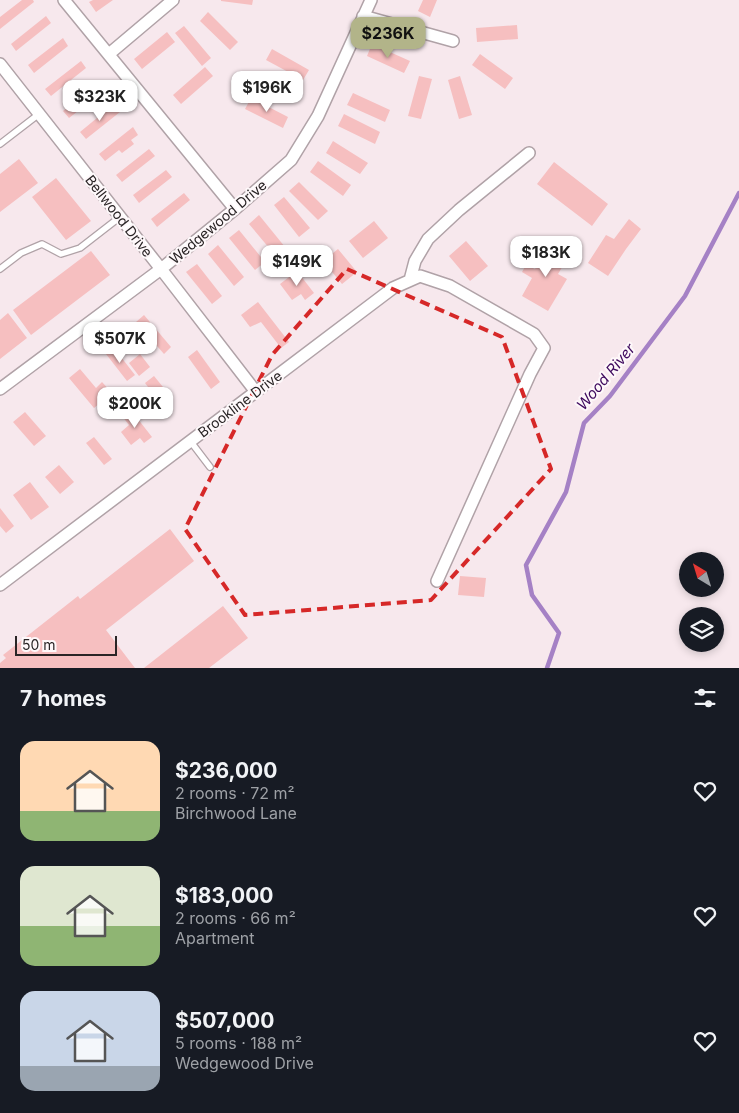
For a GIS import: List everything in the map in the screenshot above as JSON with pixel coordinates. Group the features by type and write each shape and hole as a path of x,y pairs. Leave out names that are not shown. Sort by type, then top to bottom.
{"street":[{"path":"64,0 235,209"},
{"path":"109,54 173,0"},
{"name":"Wedgewood Drive","path":"0,389 162,269 291,160 318,116 371,0"},
{"path":"363,16 453,41"},
{"name":"Bellwood Drive","path":"0,64 162,269 256,392"},
{"path":"410,280 415,261 428,239 459,210 529,154"},
{"path":"410,280 420,276 450,286 534,334 544,348 530,374 437,581"},
{"name":"Brookline Drive","path":"0,585 393,288 410,280"}],"lane":[{"path":"0,144 39,114"},
{"path":"0,269 21,253 42,244 61,254 80,248 120,217"},
{"path":"190,442 210,467"}],"highlighted area":[{"path":"347,269 502,337 551,469 431,600 245,615 185,529 272,355"}],"building":[{"path":"22,0 33,0 34,2 0,29 0,17"},
{"path":"93,0 113,0 96,12 89,2"},
{"path":"221,0 253,0 252,5"},
{"path":"423,0 437,0 430,17 418,11"},
{"path":"208,12 238,42 230,50 200,21"},
{"path":"46,16 51,23 16,51 11,44"},
{"path":"517,25 518,39 477,42 476,28"},
{"path":"184,26 211,58 202,66 175,33"},
{"path":"167,32 175,42 142,69 134,59"},
{"path":"63,38 68,46 34,73 28,65"},
{"path":"372,44 410,61 404,73 367,56"},
{"path":"272,49 309,70 303,80 266,60"},
{"path":"480,54 513,78 505,89 472,65"},
{"path":"81,61 86,68 51,96 45,89"},
{"path":"205,67 213,76 181,104 173,95"},
{"path":"259,75 298,92 294,103 255,86"},
{"path":"419,76 432,79 421,119 408,116"},
{"path":"460,76 472,115 459,119 448,80"},
{"path":"98,83 104,91 69,118 63,111"},
{"path":"353,93 390,110 385,122 347,105"},
{"path":"251,98 288,117 283,128 245,109"},
{"path":"114,104 120,112 86,139 80,132"},
{"path":"344,114 380,132 375,144 338,126"},
{"path":"133,127 138,135 131,140 134,144 122,153 119,150 105,161 99,154"},
{"path":"333,141 368,163 360,174 326,153"},
{"path":"149,149 155,156 122,182 116,175"},
{"path":"19,159 38,183 0,212 0,174"},
{"path":"318,161 351,185 343,196 310,172"},
{"path":"554,162 608,204 592,226 537,184"},
{"path":"166,170 172,177 139,203 133,195"},
{"path":"56,178 91,221 66,240 32,197"},
{"path":"299,182 328,211 318,220 289,191"},
{"path":"184,193 190,200 157,227 151,219"},
{"path":"284,197 310,228 299,237 274,205"},
{"path":"259,215 285,247 275,255 249,224"},
{"path":"629,219 641,229 608,276 588,263 606,235 614,239"},
{"path":"374,221 388,238 363,258 349,241"},
{"path":"239,230 265,262 255,270 229,238"},
{"path":"466,241 488,266 470,281 449,256"},
{"path":"551,243 570,254 558,274 567,279 548,311 522,296 532,278 522,272 526,265 535,269"},
{"path":"218,245 244,277 234,286 208,254"},
{"path":"338,249 357,272 342,284 323,261"},
{"path":"91,251 110,275 31,335 13,310"},
{"path":"197,264 222,296 212,304 186,272"},
{"path":"297,271 314,293 305,300 301,294 292,300 280,284"},
{"path":"258,302 289,342 281,348 261,322 250,327 241,315"},
{"path":"8,313 27,338 0,359 0,320"},
{"path":"144,315 171,347 164,354 136,322"},
{"path":"114,348 135,375 127,381 106,354"},
{"path":"197,350 220,382 211,389 188,357"},
{"path":"140,354 150,367 139,376 129,363"},
{"path":"80,369 96,388 102,382 112,393 94,408 69,378"},
{"path":"154,376 163,387 154,395 145,383"},
{"path":"130,409 152,437 144,443 140,438 131,445 121,432 129,425 122,416"},
{"path":"25,412 46,436 34,446 13,422"},
{"path":"94,437 112,459 104,465 86,443"},
{"path":"59,465 74,482 60,494 45,477"},
{"path":"30,482 49,507 31,520 13,495"},
{"path":"0,508 14,526 6,533 0,526"},
{"path":"170,529 194,561 106,630 135,668 0,668 0,663 6,658 3,655 78,596 80,599"},
{"path":"460,576 486,578 484,597 458,595"},
{"path":"223,606 248,638 209,668 144,668"}],"waterway":[{"name":"Wood River","path":"547,668 559,633 532,595 526,565 566,492 584,423 610,396 685,296 739,193"}]}
